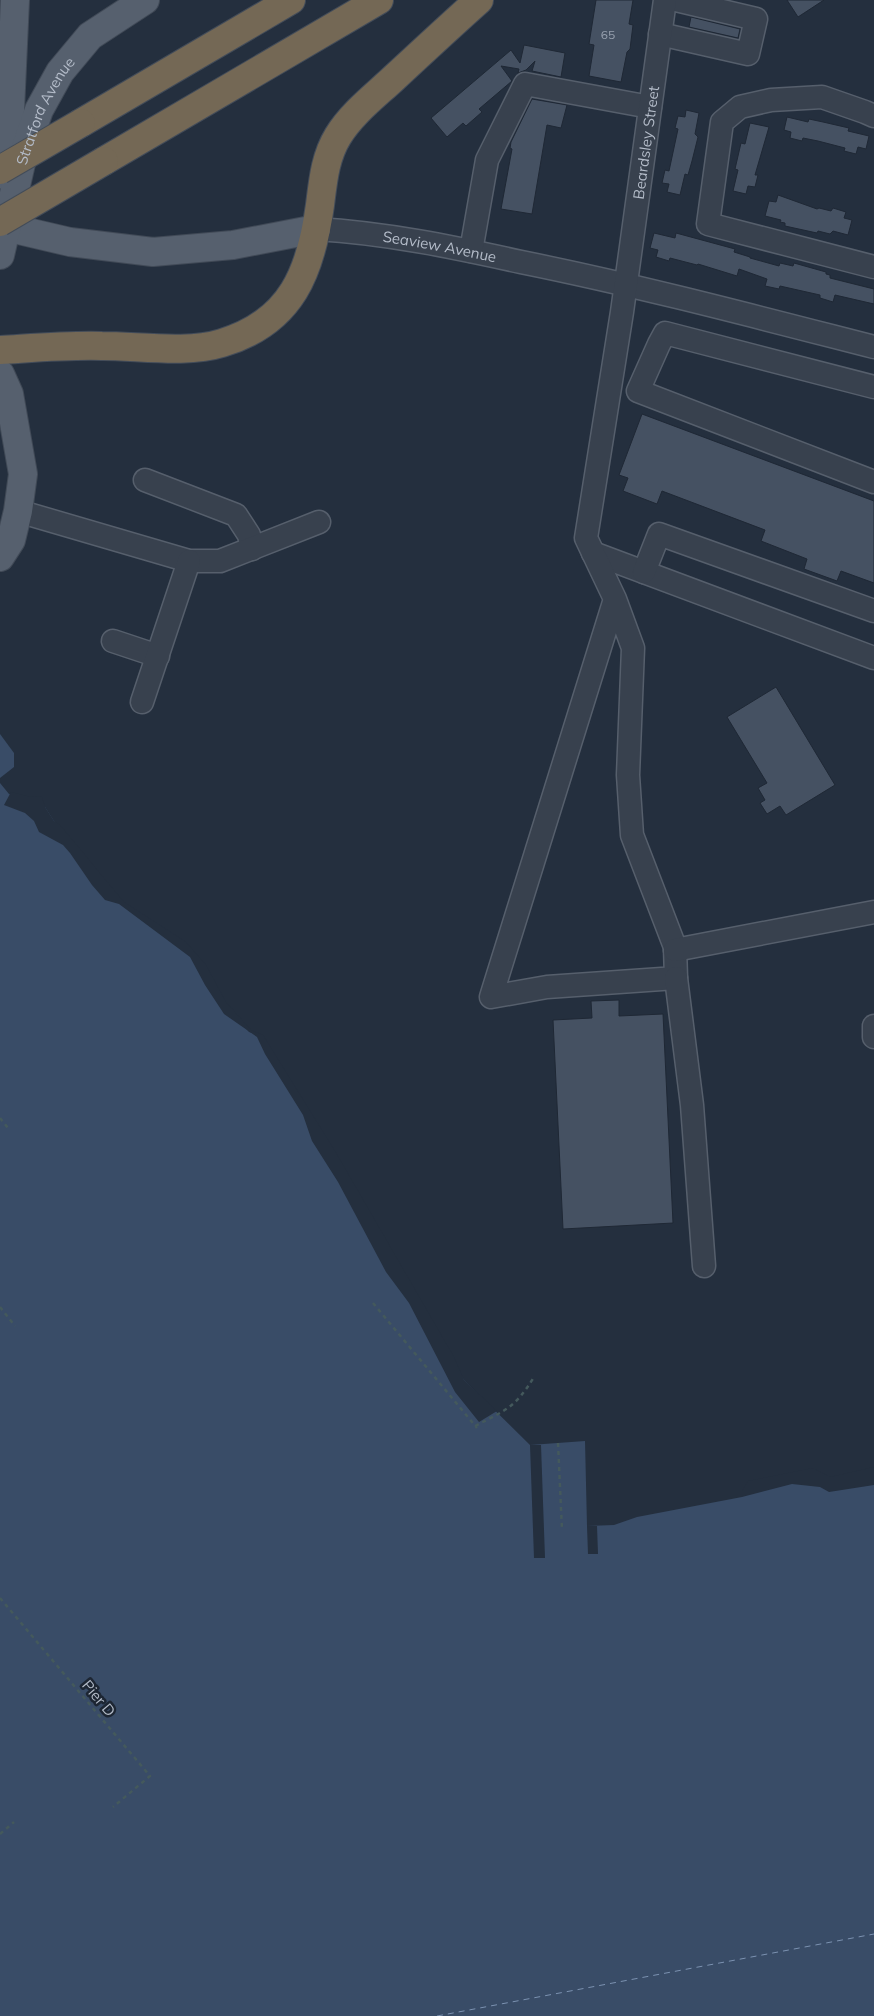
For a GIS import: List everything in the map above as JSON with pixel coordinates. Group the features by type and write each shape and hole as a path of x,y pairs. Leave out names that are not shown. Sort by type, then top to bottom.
{"highway":[{"path":"0,170 291,0"},
{"path":"2,224 104,161 379,0"},
{"path":"0,350 100,346 196,347 220,344 233,340 263,323 290,297 306,268 316,229 327,161 337,137 369,101 479,0"}],"main road":[{"path":"2,224 5,95 15,0"},
{"name":"Stratford Avenue","path":"0,255 2,224 22,160 39,110 60,72 90,36 145,0"},
{"name":"Seaview Avenue","path":"2,224 70,242 153,252 233,245 316,229"},
{"path":"0,374 9,394 23,474 18,511 11,540 0,557"}],"street":[{"name":"Beardsley Street","path":"665,0 625,283 586,538 615,599 633,648 628,775 632,835 675,950 676,978 692,1105 704,1266"},
{"path":"660,34 748,54 756,19 676,0"},
{"path":"471,251 487,160 525,84 650,107"},
{"path":"874,116 822,97 771,100 740,107 722,122 708,224 874,267"},
{"name":"Seaview Avenue","path":"316,229 361,232 404,238 625,283 874,347"},
{"path":"874,387 665,333 638,391 874,482"},
{"path":"613,364 647,371"},
{"path":"145,480 236,515 249,535 252,549"},
{"path":"18,511 190,560 220,561 319,522"},
{"path":"644,572 659,534 874,611"},
{"path":"593,553 874,658"},
{"path":"142,702 190,560"},
{"path":"615,599 490,997 547,987 676,978"},
{"path":"113,641 158,656"},
{"path":"675,950 874,912"},
{"path":"874,1026 874,1037"}],"path":[{"path":"0,1118 8,1128"},
{"path":"373,1303 476,1427 514,1405 523,1396 534,1377"},
{"path":"0,1307 15,1326"},
{"path":"558,1443 562,1530"},
{"name":"Pier D","path":"0,1598 150,1776 113,1807"},
{"path":"0,1834 14,1822"}],"water":[{"path":"0,734 14,753 14,767 0,778"},
{"path":"0,783 9,794 45,807 54,821 122,904 184,944 224,1004 249,1032 261,1036 333,1152 464,1380 530,1445 585,1441 587,1526 614,1525 637,1517 742,1497 748,1483 830,1480 874,1470 874,2016 0,2016"}],"pier":[{"path":"11,792 42,797 45,807 54,821 60,825 124,902 186,942 206,965 226,1002 251,1030 263,1035 335,1151 454,1357 464,1380 497,1411 479,1422 455,1392 409,1303 386,1272 338,1182 312,1141 303,1115 265,1054 257,1037 224,1014 190,957 119,904 105,900 63,845 39,832 34,821 25,813 4,805"},
{"path":"530,1445 541,1445 545,1558 534,1558"},
{"path":"874,1467 874,1485 829,1492 820,1487 792,1484 742,1497 742,1491 748,1481 813,1468 830,1477"},
{"path":"587,1526 597,1526 598,1554 588,1554"}],"building":[{"path":"596,0 633,0 629,24 633,25 630,49 627,52 621,82 589,76 594,45 589,44"},
{"path":"787,0 824,0 798,17"},
{"path":"691,17 740,29 738,38 689,27"},
{"path":"524,45 565,53 561,77 532,71 535,61 526,70 518,73 519,69 501,66 512,81 479,109 482,112 466,126 463,123 447,137 431,118 511,50 520,63"},
{"path":"532,99 567,105 561,128 547,125 532,214 501,209 512,149 510,148 511,142"},
{"path":"686,110 699,113 695,134 698,137 688,175 685,174 680,195 667,192 669,184 662,183 665,170 669,171 678,129 675,128 678,116 685,117"},
{"path":"787,117 808,122 809,119 849,128 848,131 869,136 866,149 858,147 856,154 844,151 845,148 818,141 803,138 802,141 790,138 791,132 784,130"},
{"path":"750,123 769,127 755,175 758,175 755,187 748,186 746,194 733,191 738,170 735,169 741,143 745,144"},
{"path":"778,195 817,209 831,211 833,208 846,212 844,218 852,220 848,235 833,231 830,234 818,231 817,233 785,226 785,223 780,222 781,220 765,216 769,201 776,202"},
{"path":"654,233 675,238 676,233 735,249 734,252 779,266 780,263 793,266 794,263 826,272 826,274 830,275 830,278 874,289 874,304 835,295 833,302 820,298 820,295 780,286 779,289 765,286 767,279 739,269 737,276 698,264 670,258 669,261 656,257 658,250 650,248"},
{"path":"642,414 874,501 874,583 841,571 837,581 804,569 807,559 761,541 765,530 662,491 657,504 623,491 628,478 619,475"},
{"path":"776,687 835,785 786,815 780,806 767,814 760,803 765,800 758,788 767,783 727,717"},
{"path":"619,1000 619,1016 663,1014 673,1223 563,1229 553,1020 592,1018 591,1001"}],"ferry route":[{"path":"437,2016 874,1934"}]}
